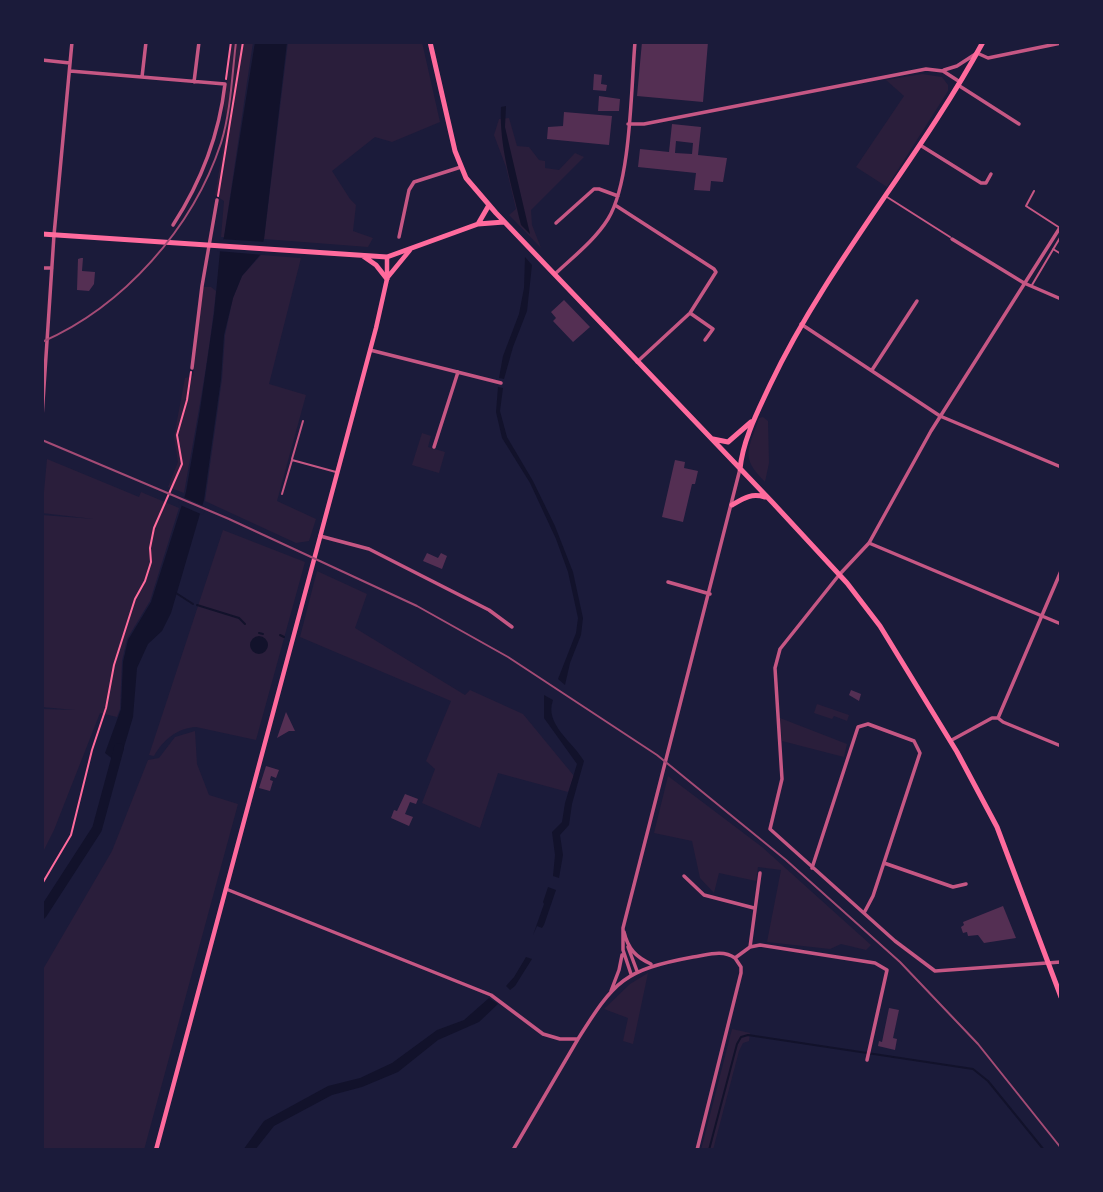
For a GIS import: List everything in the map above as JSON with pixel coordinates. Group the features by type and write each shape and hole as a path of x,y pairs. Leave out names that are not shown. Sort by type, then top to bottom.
{"main road":[{"path":"430,42 466,178 554,275 768,498 839,575 880,626 950,741 997,827 1061,997"},
{"path":"740,469 755,418 802,324 983,42"},
{"path":"478,224 489,205"},
{"path":"42,234 387,257 478,224 504,222"},
{"path":"387,279 410,250"},
{"path":"363,256 376,265 387,279"},
{"path":"156,1150 370,350 387,279 387,257"},
{"path":"710,438 729,442 755,418"},
{"path":"732,505 747,496 768,498"}],"street":[{"path":"42,417 54,235 72,42"},
{"path":"142,77 146,42"},
{"path":"194,82 199,42"},
{"path":"554,275 601,228 615,205 628,124 635,42"},
{"path":"628,124 644,124 926,69 943,71 957,66 977,53 988,58 1061,43"},
{"path":"42,60 70,63"},
{"path":"70,71 225,84 213,147 191,197 173,225"},
{"path":"943,71 1019,124"},
{"path":"919,145 981,183 986,183 991,174"},
{"path":"399,237 414,182 461,167"},
{"path":"556,223 594,189 618,196"},
{"path":"192,368 217,200"},
{"path":"615,205 714,268 716,274 690,313 637,362"},
{"path":"1060,227 940,416 869,543 839,575 780,649 775,668 782,779 770,829 895,941 935,971 1061,962"},
{"path":"952,239 1024,283 1061,299"},
{"path":"42,268 52,268"},
{"path":"872,370 917,301"},
{"path":"690,313 713,329 705,340"},
{"path":"802,324 940,416 1061,467"},
{"path":"370,350 501,383"},
{"path":"434,447 457,372"},
{"path":"610,993 619,970 623,928 740,469"},
{"path":"320,537 369,549 489,610 512,627"},
{"path":"869,543 1061,624"},
{"path":"998,718 1061,571"},
{"path":"668,582 710,594"},
{"path":"950,741 992,718 998,718 1061,746"},
{"path":"813,868 856,730 864,724 914,741 920,749 873,896 864,913"},
{"path":"884,863 953,887 966,884"},
{"path":"750,947 760,873"},
{"path":"684,876 704,895 754,908"},
{"path":"226,889 491,995 543,1034 560,1039 578,1039"},
{"path":"623,928 637,971"},
{"path":"626,940 635,955 653,965"},
{"path":"735,958 750,947 772,945 883,966 887,970 867,1059"},
{"path":"623,950 631,974"},
{"path":"513,1150 578,1039 610,993 631,974 653,965 718,953 730,954 741,967 741,973 697,1150"}],"lane":[{"path":"1034,191 1026,206 1060,227"},
{"path":"886,197 952,239"},
{"path":"1031,286 1061,236"},
{"path":"1053,249 1061,254"},
{"path":"282,494 303,421"},
{"path":"292,460 337,473"}],"path":[{"path":"225,84 230,42"},
{"path":"217,200 243,42"},
{"path":"42,884 71,835 92,750 106,708 114,665 135,599 151,562 150,548 154,528 182,464 177,435 187,400 192,368"}],"shaded area":[{"path":"232,42 253,42 224,237 221,237 224,201 215,195 227,124 224,106"},
{"path":"255,42 287,42 264,239 260,255 242,276 233,298 224,335 221,379 204,500 171,613 162,631 148,644 137,668 133,717 119,764 105,753 121,709 123,662 128,640 151,602 186,492 214,314 220,251"},
{"path":"288,42 422,42 440,122 392,142 375,137 332,171 356,205 353,231 373,238 368,247 264,239"},
{"path":"922,74 942,77 948,85 948,91 887,187 856,167 904,96 886,80"},
{"path":"506,106 505,127 530,234 521,225 504,152 501,107"},
{"path":"509,118 517,146 529,147 539,160 545,161 545,168 559,170 575,153 584,157 531,210 532,225 541,248 509,215 516,209 506,167 494,135 499,119"},
{"path":"261,255 301,258 269,384 306,395 277,501 316,519 309,541 296,543 205,501 222,379 225,335 233,298 242,276"},
{"path":"525,257 532,265 527,311 504,379 499,378 503,356 519,314 524,288"},
{"path":"203,287 211,287 216,291 184,493 168,487 178,462 174,437 185,378 193,376"},
{"path":"498,387 503,388 500,411 507,437 555,526 573,572 583,618 581,635 565,685 558,679 576,633 578,618 568,572 530,483 502,438 496,412"},
{"path":"763,417 768,421 769,463 765,482 752,466 748,452 759,418"},
{"path":"422,433 431,436 428,447 445,452 439,473 412,465"},
{"path":"47,459 139,497 141,492 179,508 150,601 127,639 122,661 120,709 117,717 100,713 42,854 42,709 75,710 42,707 42,515 94,519 42,513"},
{"path":"223,530 305,562 256,740 196,727 171,736 154,756 149,755"},
{"path":"317,571 367,594 355,628 465,695 470,690 523,714 574,776 568,792 498,773 480,828 422,803 435,769 426,761 451,701 300,637"},
{"path":"259,636 265,639 268,645 265,651 259,654 253,651 250,645 253,639"},
{"path":"544,695 553,700 551,709 556,725 584,761 569,825 560,835 563,855 559,878 553,876 555,855 552,832 562,822 577,764 544,718"},
{"path":"817,704 849,715 847,721 814,713"},
{"path":"780,718 847,744 844,757 782,741"},
{"path":"195,731 197,764 209,795 238,804 144,1150 42,1150 42,971 112,851 148,760 159,758 175,737"},
{"path":"668,776 762,847 871,945 866,950 841,944 830,949 767,942 781,870 758,867 756,881 719,873 714,893 700,878 692,841 654,833"},
{"path":"548,887 556,890 544,925 542,928 537,926 533,935 544,904"},
{"path":"526,957 532,959 510,990 506,986"},
{"path":"648,973 633,1044 623,1041 628,1018 604,1009 630,984"},
{"path":"489,998 498,1004 479,1022 438,1040 398,1072 362,1087 332,1095 274,1126 255,1150 243,1150 264,1121 328,1086 360,1078 392,1063 437,1030 464,1020"},
{"path":"732,1029 750,1033 749,1041 743,1043 739,1051 713,1150 701,1150"}],"pier":[{"path":"220,239 267,242 264,255 217,251"},
{"path":"181,496 206,507 203,515 178,504"}],"building":[{"path":"642,42 708,42 703,102 637,96"},
{"path":"594,74 602,75 601,84 607,85 606,91 593,90"},
{"path":"599,96 620,99 619,111 598,111"},
{"path":"564,112 612,116 609,145 547,139 548,127 563,126"},
{"path":"672,124 701,127 698,155 727,158 723,182 711,181 710,191 694,190 696,173 638,167 640,149 669,152","holes":["676,141 693,143 692,154 675,153"]},
{"path":"83,258 82,271 95,272 94,284 89,291 77,290 78,259"},
{"path":"564,300 590,327 573,342 553,321 556,318 551,312"},
{"path":"675,460 685,462 684,468 698,471 683,522 662,517"},
{"path":"427,553 438,558 441,553 447,556 442,569 423,561"},
{"path":"851,690 861,694 859,701 849,695"},
{"path":"286,712 295,731 289,731 277,738"},
{"path":"266,766 279,770 276,778 271,776 270,780 273,781 270,791 259,788"},
{"path":"405,794 418,799 416,804 410,802 405,814 413,817 409,826 391,818"},
{"path":"1003,906 1016,938 984,943 978,935 968,936 967,932 963,933 963,922"},
{"path":"889,1008 899,1010 893,1038 897,1039 895,1050 878,1046 879,1041 882,1042"}],"waterway":[{"path":"176,593 193,604"},
{"path":"197,605 239,618 245,624"},
{"path":"259,633 263,634"},
{"path":"280,635 284,637"},
{"path":"42,914 97,829 119,748"},
{"path":"709,1150 737,1044 741,1037 748,1035 973,1069 988,1081 1044,1150"}],"railway":[{"path":"42,342 101,308 127,286 152,261 193,205 221,143 229,106 236,42"},
{"path":"42,440 229,519 417,606 508,657 657,755 786,860 900,962 978,1044 1061,1148"}]}
